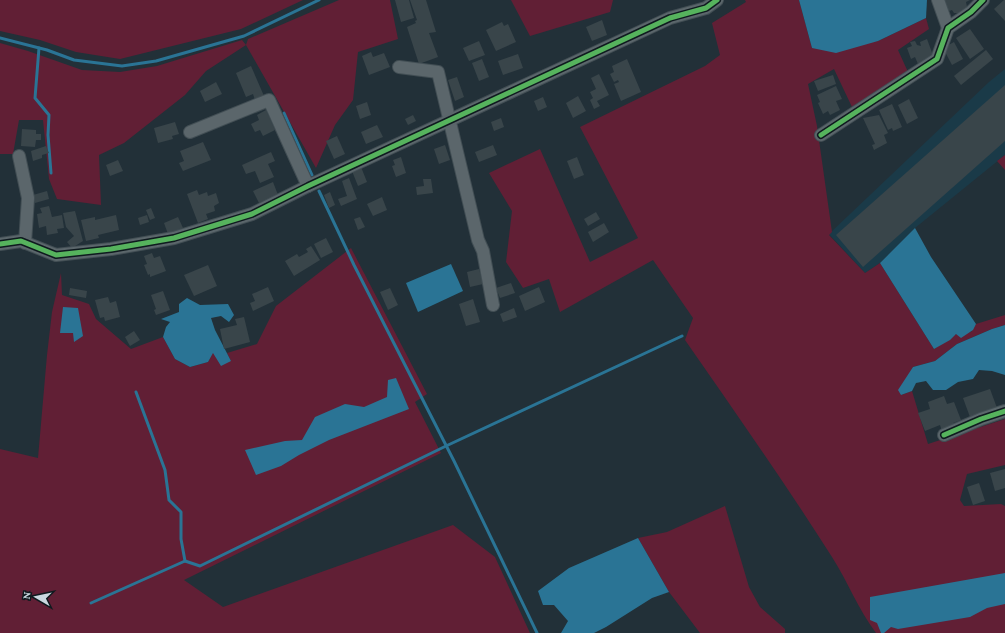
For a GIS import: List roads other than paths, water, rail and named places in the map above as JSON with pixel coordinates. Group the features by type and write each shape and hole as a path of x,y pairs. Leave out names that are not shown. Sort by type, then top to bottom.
{"street":[{"path":"0,244 21,241 56,255 111,249 174,238 252,214 308,186 670,18 706,8 717,0"},
{"path":"938,0 948,28"},
{"path":"821,135 937,59 948,28 971,12 983,0"},
{"path":"399,67 438,72 478,240 483,251 493,306"},
{"path":"190,132 269,100 308,186"},
{"path":"19,156 28,198 25,243"},
{"path":"944,435 981,419 1005,411"}],"water":[{"path":"799,0 927,0 926,18 878,41 836,53 812,48"},
{"path":"915,228 931,257 976,324 973,330 961,338 956,334 950,340 934,349 880,263"},
{"path":"451,264 463,291 418,312 406,283"},
{"path":"187,298 200,305 228,304 234,315 229,322 221,316 211,318 215,330 231,361 221,366 213,353 208,362 190,367 175,359 163,337 166,327 170,322 161,319 179,312 179,304"},
{"path":"63,307 78,308 83,336 74,342 73,333 60,333"},
{"path":"1005,325 1005,375 992,371 979,370 973,379 958,382 946,390 933,390 926,381 916,383 912,391 901,395 898,390 913,367 935,361 957,344"},
{"path":"396,378 409,409 329,440 281,466 256,475 245,450 285,441 302,440 315,417 345,404 364,407 387,397 388,380"},
{"path":"638,538 669,592 652,598 594,633 561,633 568,621 554,605 543,605 538,591 569,568"},
{"path":"1005,573 1005,604 987,608 970,617 898,629 891,627 884,633 881,633 877,623 870,620 870,597"}],"waterway":[{"path":"0,38 47,50 74,60 122,66 156,61 244,36 319,0"},
{"path":"39,48 35,98 49,115 48,135 51,173"},
{"path":"284,113 312,175"},
{"path":"319,191 354,265 454,461 537,633"},
{"path":"91,603 185,561 200,566 446,446 682,336"},
{"path":"136,392 165,470 169,500 181,512 181,539 185,561"}]}
